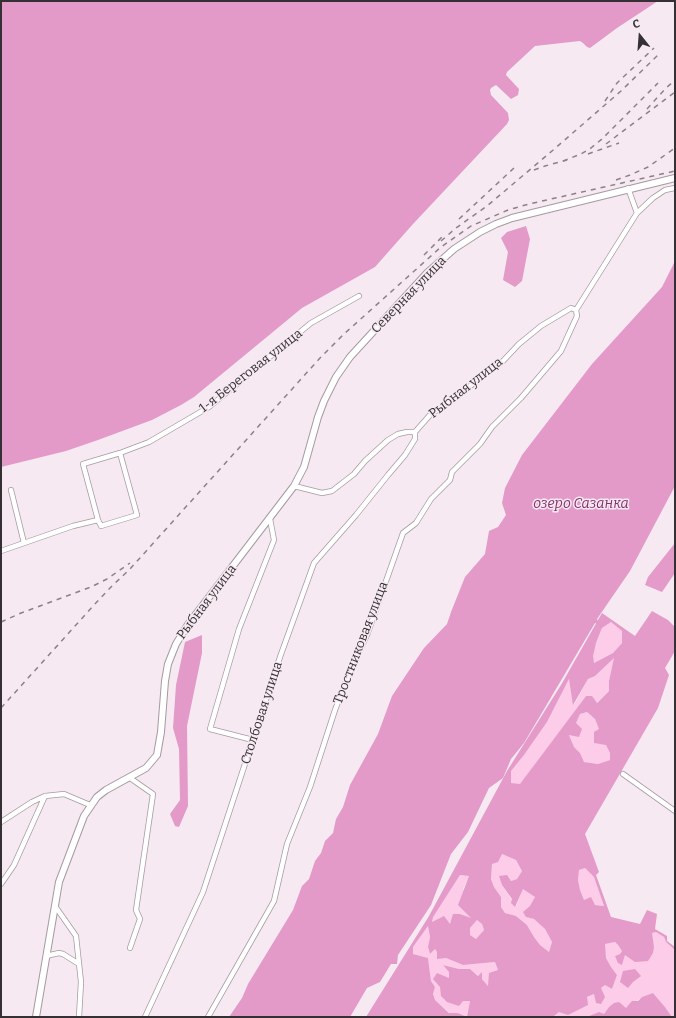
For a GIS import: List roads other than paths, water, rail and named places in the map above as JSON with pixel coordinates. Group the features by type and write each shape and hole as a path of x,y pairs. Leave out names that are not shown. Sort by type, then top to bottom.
{"street":[{"path":"637,213 628,188 675,178"},
{"name":"Северная улица","path":"294,486 304,467 324,401 336,377 350,358 427,273 454,249 480,232 496,224 512,218 628,188"},
{"path":"576,310 637,213 652,198 665,190 675,188"},
{"name":"1-я Береговая улица","path":"98,520 83,464 120,453 149,442 209,407 311,323 359,296"},
{"name":"Рыбная улица","path":"415,432 430,415 446,405 503,360 518,344 541,326 571,308 576,310"},
{"name":"Тростниковая улица","path":"208,1017 274,901 287,844 310,787 335,710 351,668 367,635 403,533 416,523 431,499 450,480 452,472 480,444 492,427 521,398 561,351 577,316 576,310"},
{"path":"294,486 322,493 332,491 354,474 365,461 388,440 403,433 412,431 415,432"},
{"name":"Столбовая улица","path":"145,1017 203,892 253,740 314,563 405,455 415,439 415,432"},
{"path":"1,551 73,526 98,520 101,526 137,515 120,453"},
{"name":"Рыбная улица","path":"90,805 106,790 146,768 156,755 161,732 165,680 168,664 176,644 187,626 294,486"},
{"path":"11,490 24,543"},
{"path":"253,740 210,729 239,629 268,559 274,540 270,519"},
{"path":"623,774 675,811"},
{"path":"130,778 153,794 136,910 140,919 130,948"},
{"path":"1,822 32,802 45,796 64,794 90,805 79,828 59,882 36,1017"},
{"path":"1,884 14,865 45,796"},
{"path":"55,906 76,936 81,982 79,1017"},
{"path":"46,956 59,953 79,964"}],"water":[{"path":"1,1 658,1 590,48 580,41 535,46 507,72 506,75 519,89 518,95 511,99 496,85 490,90 491,95 508,113 509,120 507,124 413,224 375,267 302,308 194,397 152,420 98,440 66,451 1,467"},
{"path":"526,226 530,239 522,281 515,287 503,280 508,252 501,238 507,232"},
{"name":"озеро Сазанка","path":"675,261 675,486 630,571 597,619 600,625 595,623 524,743 511,759 503,778 489,788 468,832 451,854 431,905 398,955 397,964 391,964 380,982 367,988 350,1017 229,1017 242,998 248,984 293,910 302,886 309,879 315,861 321,853 325,841 333,833 336,819 343,807 350,785 378,734 392,696 424,648 447,624 465,577 485,554 489,531 498,527 506,515 502,503 505,488 522,455 592,364 662,287"},
{"path":"202,635 202,653 187,726 188,806 179,827 175,826 170,814 180,800 179,749 173,728 176,685 185,642"}],"railway":[{"path":"605,101 617,83 654,48"},
{"path":"441,241 456,228 487,206 552,151 621,91 660,53"},
{"path":"647,109 675,80"},
{"path":"563,161 581,154 602,139 658,83"},
{"path":"606,144 675,92"},
{"path":"588,154 619,143"},
{"path":"616,180 648,167 675,148"},
{"path":"534,170 567,160"},
{"path":"459,219 514,168"},
{"path":"1,708 94,605 130,569 320,358 344,334 441,247 471,226 508,210 675,171"},
{"path":"424,255 444,235"},
{"path":"1,622 91,587 107,579 130,563"}]}
